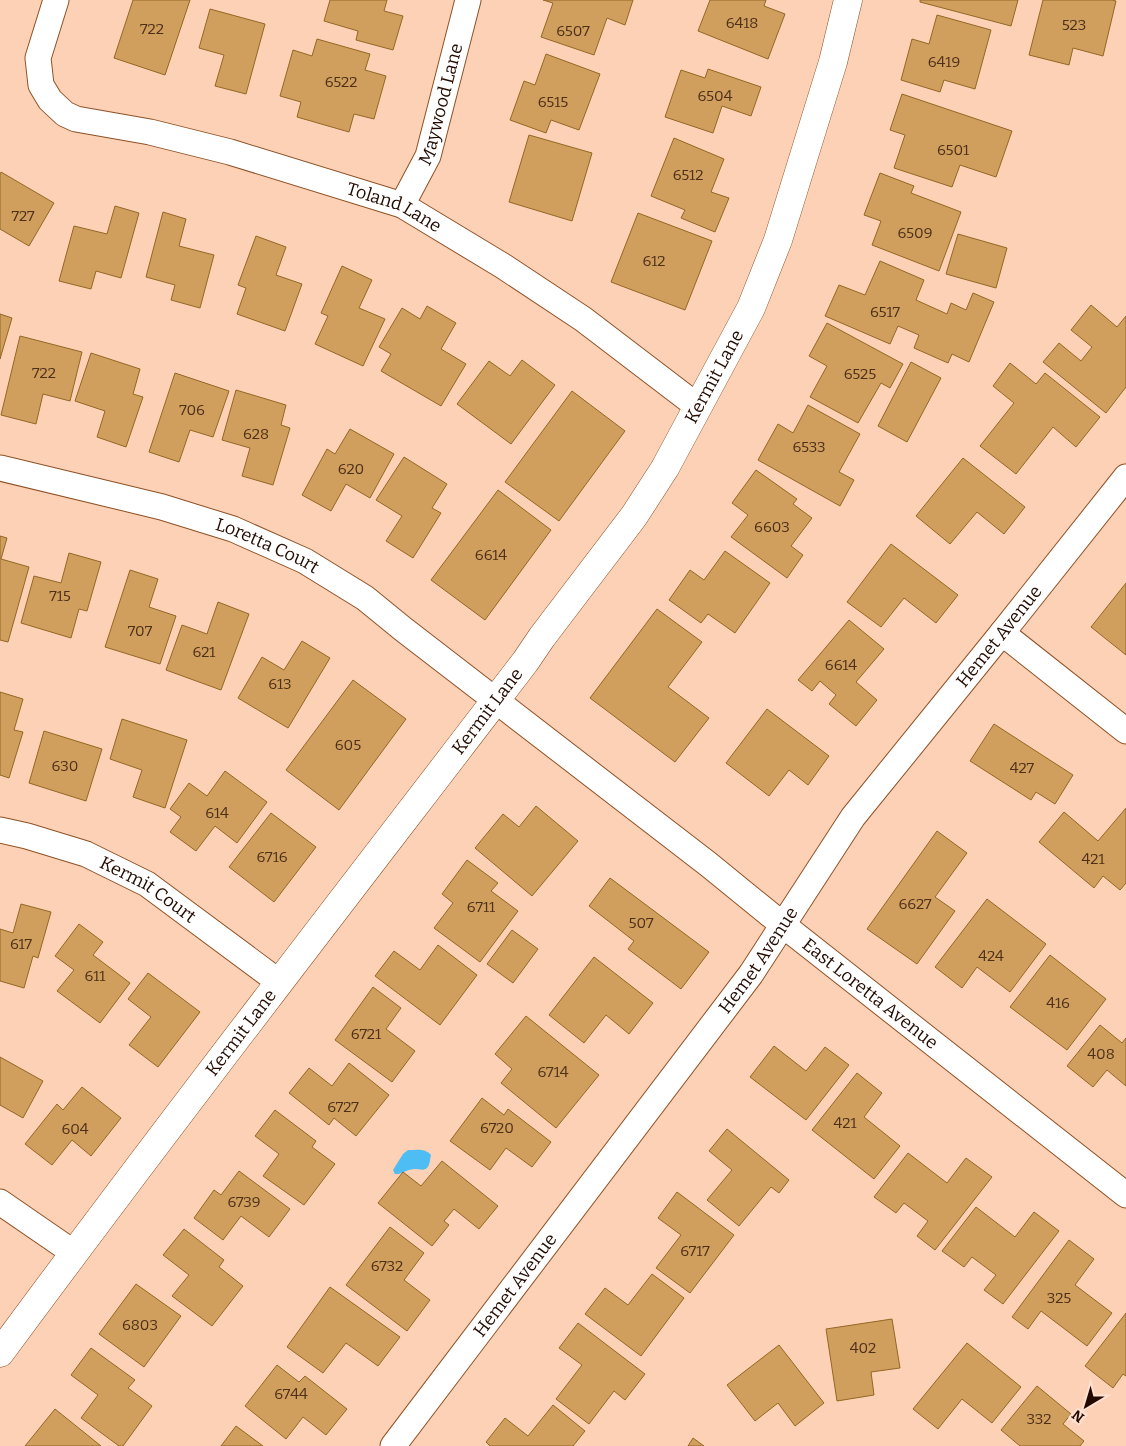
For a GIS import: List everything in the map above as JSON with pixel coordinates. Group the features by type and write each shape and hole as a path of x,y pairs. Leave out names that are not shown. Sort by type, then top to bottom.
{"street":[{"name":"Toland Lane","path":"56,0 38,58 41,85 50,100 65,114 76,119 150,132 230,152 402,205 503,266 583,318 697,406"},
{"name":"Maywood Lane","path":"402,205 428,156 468,0"},
{"name":"Kermit Lane","path":"0,1353 279,982 496,700 634,516 665,468 751,308 778,240 833,62 848,0"},
{"name":"Loretta Court","path":"0,468 162,507 233,529 305,561 365,598 403,630 496,700"},
{"name":"Hemet Avenue","path":"393,1446 751,974 853,816 1126,477"},
{"path":"1002,633 1126,731"},
{"name":"East Loretta Avenue","path":"496,700 708,864 1126,1195"},
{"name":"Kermit Court","path":"0,830 86,854 147,884 279,982"},
{"path":"0,1202 74,1253"}],"water":[{"path":"408,1150 421,1150 429,1153 431,1155 428,1167 395,1174 393,1170 403,1154"}],"building":[{"path":"133,0 190,0 165,75 114,58"},
{"path":"330,0 387,0 384,11 403,16 393,50 356,40 358,31 324,21"},
{"path":"543,0 633,0 625,25 607,18 594,55 541,37 553,3"},
{"path":"710,0 766,0 764,6 785,14 768,59 698,31"},
{"path":"920,0 1018,0 1011,26 920,2"},
{"path":"1043,0 1116,1 1103,56 1073,48 1069,65 1029,55"},
{"path":"210,9 265,24 246,94 215,86 224,55 199,48"},
{"path":"937,15 991,30 975,89 944,80 940,92 901,80 912,39 929,44"},
{"path":"317,39 370,54 365,70 386,76 374,119 354,114 349,132 297,117 301,102 280,96 293,50 312,56"},
{"path":"546,54 600,74 579,130 551,120 546,133 510,120 524,81 535,85"},
{"path":"708,69 761,87 751,116 722,106 713,133 665,117 681,70 705,78"},
{"path":"902,94 1012,131 996,177 960,165 952,187 894,168 905,135 890,130"},
{"path":"529,135 592,153 572,221 509,202"},
{"path":"674,138 724,159 711,192 729,198 715,232 681,218 685,210 651,196"},
{"path":"1,172 54,203 29,246 0,229"},
{"path":"880,173 914,186 911,193 961,212 939,271 872,245 881,221 864,215"},
{"path":"115,206 139,213 121,278 96,271 91,289 59,281 74,226 107,234"},
{"path":"163,212 186,219 179,246 214,255 200,308 171,300 175,285 146,277"},
{"path":"638,213 712,241 685,310 611,282"},
{"path":"958,234 1007,248 996,288 946,274"},
{"path":"256,236 286,247 276,275 302,284 285,331 237,314 246,288 238,285"},
{"path":"880,261 924,280 916,300 947,314 951,303 966,310 973,293 994,302 969,362 952,354 948,363 914,348 919,335 898,326 890,344 825,316 839,285 865,295"},
{"path":"342,266 372,280 359,308 385,319 363,366 315,344 328,316 321,313"},
{"path":"1091,305 1117,327 1126,316 1126,387 1106,413 1043,362 1059,343 1081,361 1092,347 1071,330"},
{"path":"427,306 456,323 441,349 466,364 441,406 381,371 391,354 379,347 402,308 420,319"},
{"path":"0,314 12,318 0,359"},
{"path":"827,323 903,364 890,388 881,383 858,423 810,397 827,366 809,356"},
{"path":"20,336 82,352 70,401 43,394 36,424 1,415"},
{"path":"91,353 140,369 133,394 143,397 126,447 97,437 105,411 75,401"},
{"path":"522,360 555,385 511,444 457,404 489,361 510,376"},
{"path":"911,362 941,378 907,442 878,426"},
{"path":"1010,363 1036,384 1045,373 1100,417 1076,447 1053,427 1016,474 980,446 1014,403 993,386"},
{"path":"175,373 229,391 213,437 190,430 179,462 149,452"},
{"path":"236,390 286,405 281,425 290,428 273,485 242,476 250,448 222,440"},
{"path":"572,391 625,431 559,521 505,482"},
{"path":"808,405 860,434 839,472 854,480 840,506 758,460 778,424 793,433"},
{"path":"350,429 394,454 370,498 346,484 331,511 302,495 327,449 335,454"},
{"path":"404,457 447,484 432,508 441,513 413,558 386,541 402,516 376,500"},
{"path":"963,458 1025,507 1004,534 977,512 950,544 916,516"},
{"path":"756,470 797,499 793,504 812,518 791,546 803,555 787,578 731,537 748,515 732,503"},
{"path":"498,490 551,530 485,620 431,580"},
{"path":"0,536 7,538 1,559 29,567 8,642 0,640"},
{"path":"891,544 958,595 936,623 904,598 881,627 847,602"},
{"path":"725,551 770,583 735,633 708,614 701,623 669,600 690,570 704,580"},
{"path":"69,553 101,562 87,611 79,609 71,638 21,623 34,576 61,583"},
{"path":"130,570 158,579 149,607 176,616 160,664 105,647"},
{"path":"1126,583 1126,655 1091,627"},
{"path":"218,602 249,614 221,690 166,670 182,625 207,634"},
{"path":"657,609 702,642 668,687 709,718 675,762 590,698"},
{"path":"849,620 884,649 856,682 877,700 856,726 829,704 836,695 820,681 812,691 798,680"},
{"path":"302,641 330,658 288,728 238,698 262,657 284,670"},
{"path":"353,680 406,719 339,810 286,770"},
{"path":"0,692 23,699 14,730 23,732 9,778 0,775"},
{"path":"767,709 829,756 808,785 789,770 769,796 726,763"},
{"path":"122,719 187,740 165,808 133,797 142,770 110,759"},
{"path":"994,724 1073,775 1055,804 1036,792 1031,800 970,761"},
{"path":"44,731 102,749 86,801 29,783"},
{"path":"225,771 267,802 237,843 215,826 196,851 170,832 181,817 170,809 189,783 207,796"},
{"path":"536,806 578,841 532,896 475,848 503,814 519,827"},
{"path":"1126,808 1126,883 1120,890 1103,876 1094,888 1039,842 1064,812 1098,841"},
{"path":"271,813 316,847 274,902 229,867"},
{"path":"937,831 967,853 935,897 955,911 917,964 867,929"},
{"path":"467,860 498,883 491,891 518,911 480,962 434,928 453,903 442,894"},
{"path":"610,878 709,952 681,989 628,949 634,941 589,906"},
{"path":"987,899 1046,944 1010,992 977,967 962,988 935,967"},
{"path":"21,904 51,912 38,958 33,956 24,988 0,981 0,929 13,933"},
{"path":"79,924 103,942 93,955 130,983 100,1023 57,991 74,970 55,956"},
{"path":"512,930 538,949 513,983 487,964"},
{"path":"438,945 477,975 440,1025 375,976 394,951 420,970"},
{"path":"1050,955 1106,999 1067,1050 1010,1007"},
{"path":"594,957 653,1003 629,1034 606,1015 584,1043 549,1015"},
{"path":"148,973 200,1012 158,1067 129,1045 151,1017 128,999"},
{"path":"373,987 401,1008 386,1029 415,1051 392,1082 335,1040"},
{"path":"526,1016 599,1075 556,1128 501,1083 512,1069 495,1054"},
{"path":"1100,1025 1122,1043 1126,1038 1126,1086 1107,1070 1093,1087 1067,1066"},
{"path":"774,1046 806,1071 825,1047 849,1065 806,1120 750,1077"},
{"path":"0,1057 43,1081 23,1118 0,1105"},
{"path":"349,1063 389,1095 356,1136 334,1118 329,1125 289,1093 309,1068 332,1086"},
{"path":"857,1073 882,1093 864,1117 900,1146 874,1179 812,1130"},
{"path":"82,1087 121,1118 91,1156 72,1140 52,1165 25,1144 57,1104 63,1110"},
{"path":"482,1098 504,1115 508,1109 551,1142 532,1167 506,1148 490,1170 450,1141"},
{"path":"275,1110 316,1141 312,1147 335,1164 304,1205 263,1176 279,1154 255,1136"},
{"path":"727,1129 789,1180 779,1193 771,1187 739,1226 707,1200 732,1170 709,1151"},
{"path":"908,1153 947,1183 966,1158 992,1177 935,1250 917,1236 928,1221 904,1203 896,1213 874,1197"},
{"path":"442,1161 498,1206 479,1229 454,1209 444,1221 449,1225 432,1246 378,1203 403,1172 421,1186"},
{"path":"239,1171 290,1209 269,1237 241,1216 223,1240 194,1218 214,1190 221,1195"},
{"path":"677,1192 734,1235 690,1293 656,1268 681,1235 658,1218"},
{"path":"976,1207 1015,1237 1034,1212 1059,1231 1003,1304 984,1290 996,1275 972,1257 964,1267 942,1251"},
{"path":"390,1227 424,1253 404,1280 430,1300 407,1331 346,1285"},
{"path":"184,1229 224,1260 219,1267 243,1286 212,1326 172,1296 189,1275 163,1255"},
{"path":"1069,1240 1094,1259 1075,1285 1112,1313 1087,1346 1041,1311 1028,1329 1012,1317"},
{"path":"652,1274 684,1298 641,1356 585,1314 605,1288 628,1305"},
{"path":"136,1284 181,1316 144,1367 99,1334"},
{"path":"330,1287 400,1337 378,1366 346,1343 323,1373 287,1347"},
{"path":"1126,1313 1126,1376 1123,1374 1113,1388 1085,1366"},
{"path":"892,1319 900,1368 871,1372 874,1395 837,1401 826,1329"},
{"path":"578,1323 645,1374 625,1400 614,1391 589,1424 556,1399 582,1365 559,1348"},
{"path":"967,1343 1021,1387 992,1423 962,1399 938,1429 913,1409"},
{"path":"779,1345 824,1403 795,1426 778,1403 755,1421 727,1385"},
{"path":"91,1348 135,1380 128,1388 152,1406 123,1446 119,1446 81,1418 98,1395 71,1375"},
{"path":"277,1365 299,1382 305,1376 347,1409 326,1435 303,1417 286,1439 245,1406"},
{"path":"1037,1386 1071,1414 1063,1424 1084,1441 1080,1446 1020,1446 1001,1430"},
{"path":"553,1405 585,1431 573,1446 490,1446 486,1442 505,1418 528,1436"},
{"path":"55,1409 101,1446 25,1446"},
{"path":"236,1426 263,1446 221,1446"},
{"path":"693,1438 704,1446 688,1446"}]}
